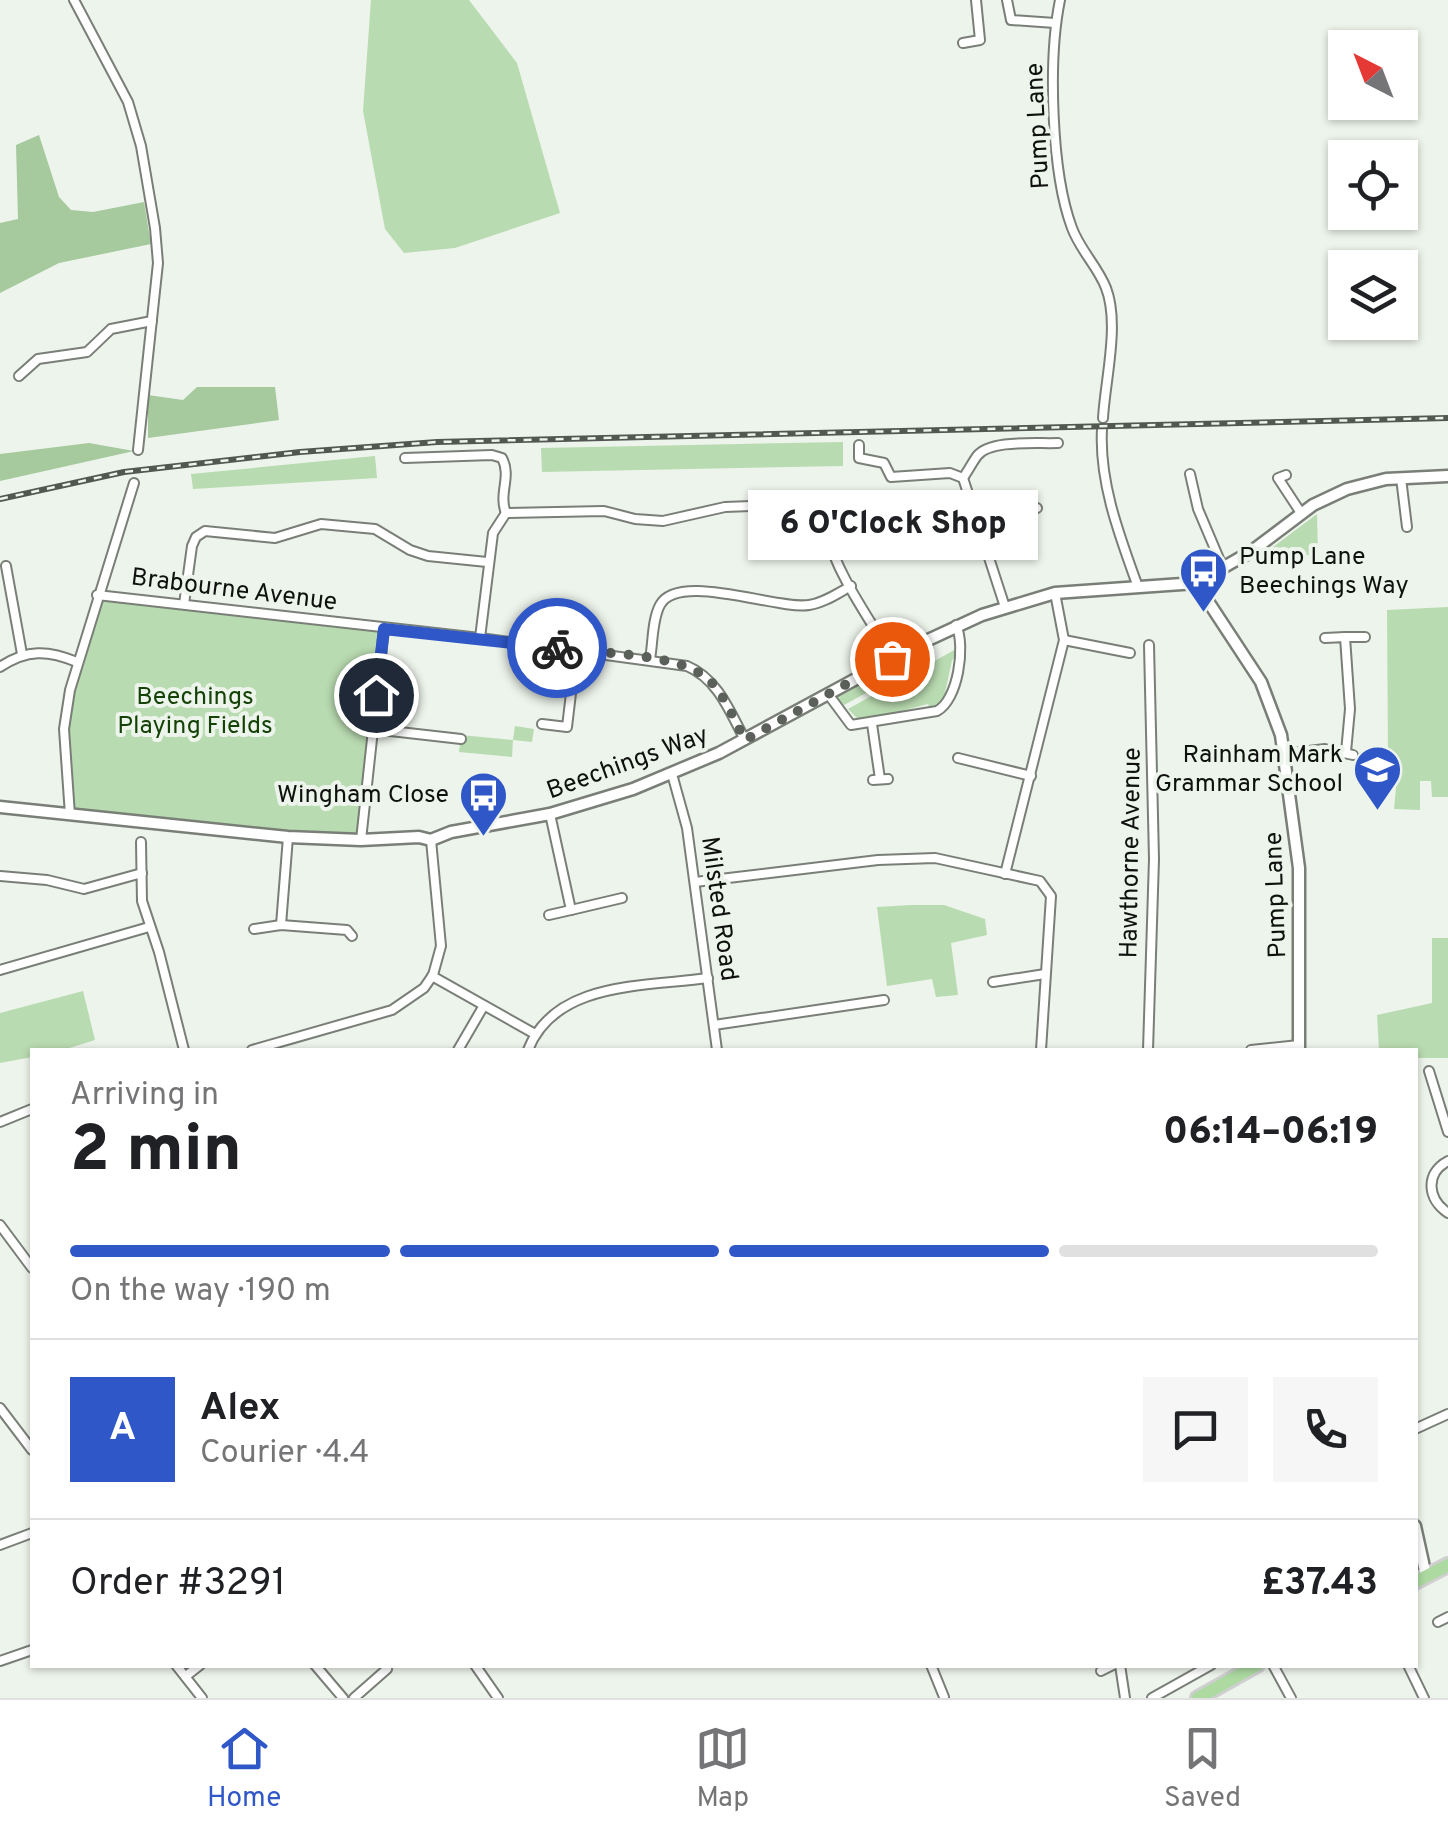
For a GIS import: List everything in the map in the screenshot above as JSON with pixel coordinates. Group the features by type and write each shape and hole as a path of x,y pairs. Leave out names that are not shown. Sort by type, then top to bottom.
{"main road":[{"path":"1420,1579 1448,1565"},
{"path":"1198,1698 1253,1668"}],"street":[{"path":"74,0 124,93 139,139 155,228 158,264 138,450"},
{"path":"963,42 980,40 976,0"},
{"path":"1007,0 1011,20 1055,22"},
{"name":"Pump Lane","path":"1060,0 1055,22 1060,184 1073,232 1106,289 1110,312 1103,418"},
{"path":"19,376 38,359 87,352 110,329 152,320"},
{"path":"1102,429 1101,450 1114,514 1138,587"},
{"path":"963,478 978,455 988,449 1008,444 1058,444"},
{"path":"859,445 858,458 884,463 891,477 950,473 963,478"},
{"path":"405,458 492,455 502,458 506,467 507,480 501,494 506,513 492,533 480,638"},
{"path":"1190,474 1198,509 1223,568"},
{"path":"1286,474 1278,478 1301,513"},
{"name":"Beechings Way","path":"0,807 288,837 361,840 419,836 432,840 451,832 550,814 672,774 745,740 956,626 1004,607 1055,593 1196,583 1252,551 1301,513 1347,488 1367,482 1448,476"},
{"path":"963,478 1004,607"},
{"path":"1401,478 1406,527"},
{"path":"70,815 64,729 78,662 134,482"},
{"path":"506,513 604,511 663,521 726,507 812,505 824,517 829,540 851,586 892,659"},
{"path":"923,544 1037,508"},
{"path":"184,604 192,546 205,531 275,538 321,524 374,530 428,556 487,562"},
{"path":"6,566 22,654"},
{"name":"Pump Lane","path":"1196,583 1269,697 1284,754 1299,868 1300,1047"},
{"path":"650,659 657,612 668,597 724,592 787,606 808,606 851,586"},
{"path":"1005,874 1064,640 1055,593"},
{"name":"Brabourne Avenue","path":"97,595 650,659 700,672 720,694 745,740"},
{"path":"828,694 852,725 946,707 963,644 956,626"},
{"path":"361,840 384,629"},
{"path":"1325,638 1365,636"},
{"path":"1284,754 1325,748 1349,753 1345,637"},
{"path":"1064,640 1150,656"},
{"name":"Hawthorne Avenue","path":"1148,1048 1154,859 1149,645"},
{"path":"567,726 576,651"},
{"path":"0,667 22,654 54,653 78,662"},
{"path":"542,724 580,728"},
{"path":"872,724 880,779"},
{"path":"373,728 460,738"},
{"path":"958,758 1031,776"},
{"name":"Milsted Road","path":"672,774 686,819 718,1048"},
{"path":"550,814 570,910"},
{"path":"281,924 288,837"},
{"path":"286,1046 296,1038 396,1008 418,994 432,976 442,942 432,840"},
{"path":"141,842 142,901 183,1048"},
{"path":"695,882 878,860 935,858 1040,881 1050,892 1042,1048"},
{"path":"0,876 84,888 142,873"},
{"path":"549,915 622,898"},
{"path":"254,929 281,924 347,930 352,936"},
{"path":"0,970 150,927"},
{"path":"993,982 1046,974"},
{"path":"432,976 535,1034"},
{"path":"529,1048 547,1018 564,1004 585,996 708,978"},
{"path":"714,1024 884,1000"},
{"path":"459,1048 484,1007"},
{"path":"296,1038 298,1048"},
{"path":"1429,1071 1448,1132"},
{"path":"0,1122 30,1111"},
{"path":"1448,1161 1430,1179 1434,1197 1448,1213"},
{"path":"0,1225 30,1265"},
{"path":"1,1411 30,1447"},
{"path":"1418,1427 1448,1414"},
{"path":"0,1545 30,1534"},
{"path":"1438,1622 1448,1617"},
{"path":"0,1661 30,1651"},
{"path":"179,1668 202,1698"},
{"path":"186,1676 196,1668"},
{"path":"318,1668 343,1698"},
{"path":"480,1668 498,1698"},
{"path":"932,1668 944,1698"},
{"path":"1101,1671 1108,1668"},
{"path":"1117,1668 1125,1698"},
{"path":"1186,1668 1189,1678"},
{"path":"1152,1698 1206,1668"},
{"path":"1275,1668 1291,1698"},
{"path":"1409,1668 1424,1698"},
{"path":"354,1698 387,1669"}],"green space":[{"path":"371,0 469,0 517,63 560,213 455,248 404,253 385,229 363,111"},
{"path":"39,135 59,197 71,210 93,212 144,202 151,244 59,263 0,293 0,223 18,219 16,145"},
{"path":"197,387 275,387 279,420 148,438 148,395 183,400"},
{"path":"843,442 843,466 542,472 541,448"},
{"path":"89,443 134,451 0,481 0,454"},
{"path":"375,456 377,478 193,489 191,474"},
{"path":"1317,514 1318,555 1261,556"},
{"name":"Beechings Playing Fields","path":"97,595 384,629 361,840 70,815 64,729 70,690"},
{"path":"1448,607 1448,797 1432,797 1431,781 1420,781 1420,810 1394,809 1397,777 1388,760 1387,610"},
{"path":"928,646 932,657 844,705 834,695 899,669 900,664"},
{"path":"958,648 957,657 952,660 945,693 948,695 940,705 930,708 928,704 893,716 860,721 848,709"},
{"path":"515,726 534,729 532,742 513,740"},
{"path":"461,735 513,740 512,757 459,752"},
{"path":"944,905 985,919 987,935 951,943 958,995 936,997 932,979 887,986 877,907"},
{"path":"1432,938 1448,938 1448,1058 1418,1058 1418,1048 1379,1048 1377,1015 1432,1003"},
{"path":"83,991 95,1040 69,1048 30,1048 30,1057 0,1063 0,1013"}],"railway":[{"path":"0,499 124,472 300,452 437,442 1448,418"}],"way so far":[{"path":"557,648 650,659 700,672 720,694 745,740 892,659"}],"place":[{"name":"Pump Lane Beechings Way","path":"1204,614"},
{"name":"6 O'Clock Shop","path":"892,659"},
{"name":"Rainham Mark Grammar School","path":"1378,812"},
{"name":"Wingham Close","path":"484,838"}],"route":[{"path":"376,695 384,629 557,648"}]}
